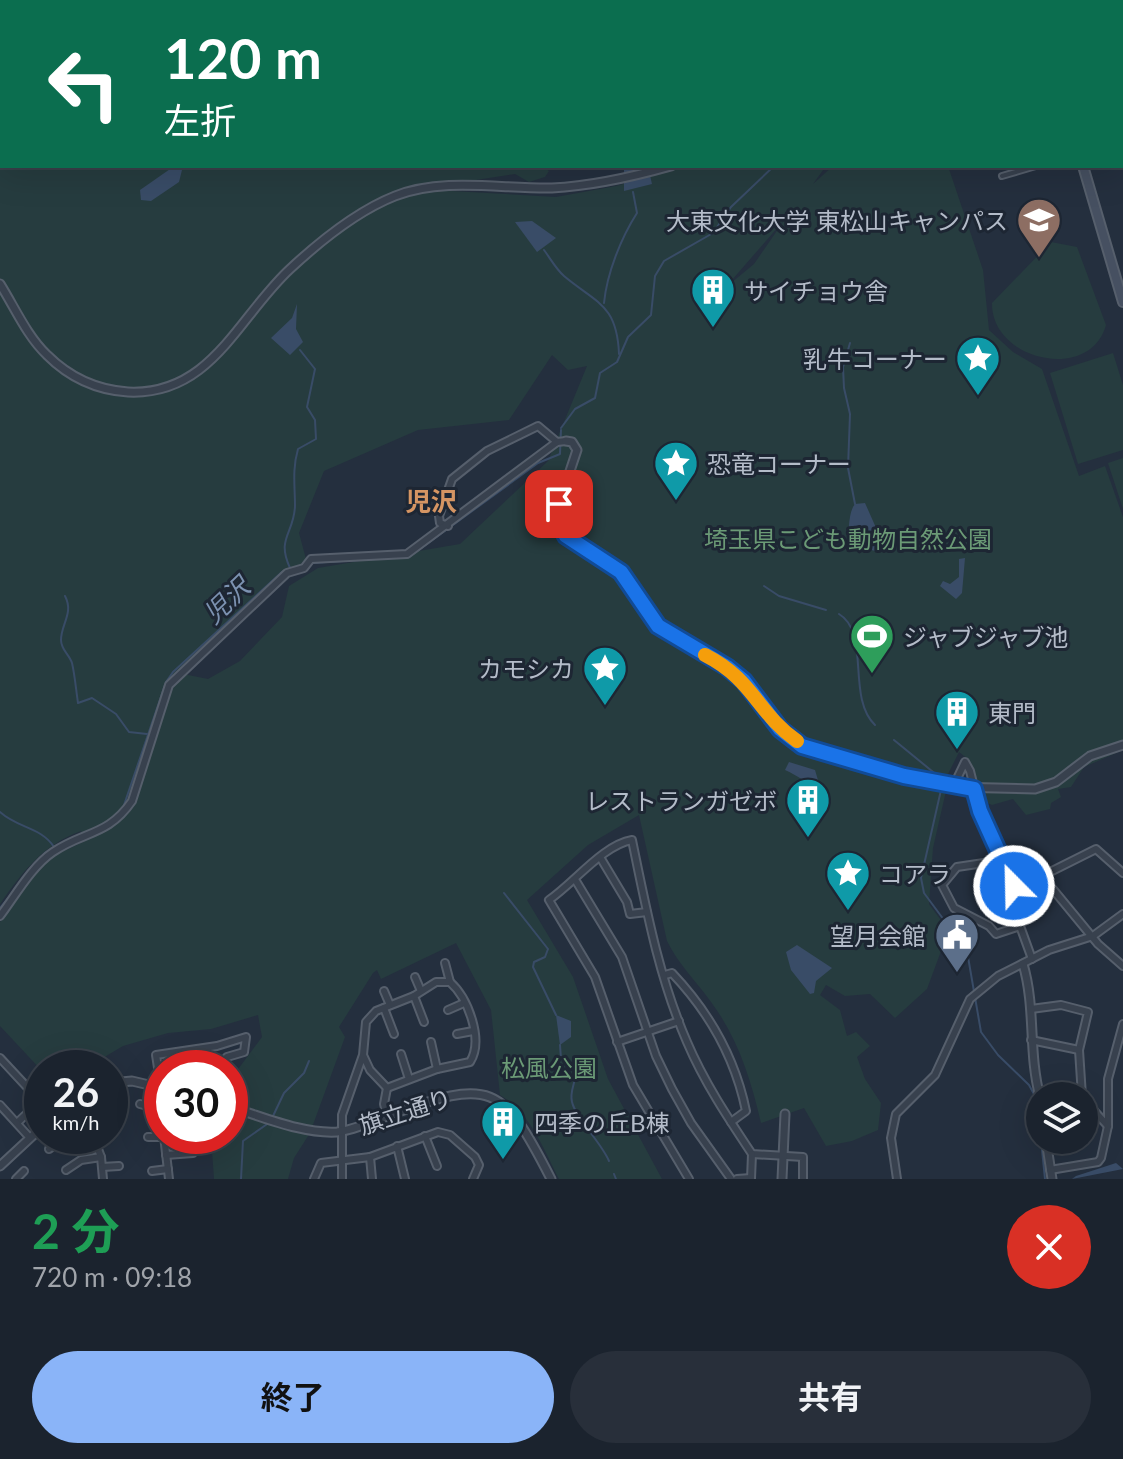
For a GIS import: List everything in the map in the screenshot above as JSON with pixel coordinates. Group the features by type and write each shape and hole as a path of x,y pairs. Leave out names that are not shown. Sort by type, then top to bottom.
{"main road":[{"path":"1084,168 1123,302"}],"street":[{"path":"0,285 35,342 63,369 100,388 150,391 180,383 206,366 288,270 365,212 393,197 436,187 548,188 608,181 664,168"},
{"path":"1002,176 1029,168"},
{"path":"448,526 440,523 439,516 452,479 477,458 538,426 561,441 575,444 577,455 559,504 560,525 574,543 621,572 658,626 727,667 744,681 780,729 802,746 953,787 974,789 1044,787 1090,756 1123,745"},
{"path":"0,916 54,851 102,831 121,817 132,801 165,696 176,674 287,573 308,563 407,554 561,441"},
{"path":"953,787 965,762 983,820 1013,879 1020,926 1032,959"},
{"path":"689,1179 633,1085 595,977 549,900 576,881 614,843 632,840 647,912 679,1021 695,1058 752,1154 751,1179 737,1179"},
{"path":"1123,873 1096,849 1042,876 1049,889 1123,966"},
{"path":"600,857 627,902 630,914 647,912"},
{"path":"1004,860 957,867 942,885 954,908 989,926 996,934 1020,926"},
{"path":"576,881 622,957 648,1031 691,1123 731,1179"},
{"path":"897,1179 891,1138 896,1114 935,1075 970,999 979,989 1032,959 1093,936 1123,914"},
{"path":"387,1088 437,1069 470,1062 474,1055 473,1031 464,1003 450,982 445,963"},
{"path":"1023,964 1031,1009 1031,1040 1038,1082"},
{"path":"665,975 672,973 693,996 725,1048 746,1111 731,1122"},
{"path":"415,977 421,991"},
{"path":"342,1179 340,1160 344,1106 363,1055 366,1022 387,1007 414,996 436,982 450,982"},
{"path":"384,991 394,1034"},
{"path":"414,996 424,1022"},
{"path":"448,1010 464,1003"},
{"path":"1031,1009 1070,1006 1088,1012 1079,1050 1082,1082"},
{"path":"617,1042 679,1021"},
{"path":"1050,1170 1098,1162 1108,1126 1106,1090 1123,1024"},
{"path":"457,1034 473,1031"},
{"path":"190,1050 246,1037 244,1050"},
{"path":"1031,1040 1079,1050"},
{"path":"431,1042 437,1069"},
{"path":"401,1054 409,1079"},
{"path":"363,1055 378,1082 387,1088"},
{"path":"0,1058 40,1101 17,1123"},
{"path":"387,1088 384,1104 387,1116"},
{"name":"旗立通り","path":"248,1112 311,1131 341,1132 448,1094 466,1093 493,1099 521,1122 551,1179"},
{"path":"140,1104 144,1105"},
{"path":"0,1105 24,1131"},
{"path":"782,1179 785,1114"},
{"path":"1098,1115 1108,1126"},
{"path":"513,1129 521,1122"},
{"path":"314,1179 321,1163 370,1157 444,1132 470,1153 479,1165 473,1179"},
{"path":"425,1136 437,1166"},
{"path":"0,1166 24,1144"},
{"path":"397,1146 405,1179"},
{"path":"100,1154 103,1179"},
{"path":"169,1179 166,1155 180,1154"},
{"path":"752,1154 803,1157 803,1179"},
{"path":"1048,1154 1052,1179"},
{"path":"66,1170 81,1160 101,1157"},
{"path":"370,1157 372,1179"},
{"path":"102,1167 119,1166"},
{"path":"152,1171 168,1169"},
{"path":"16,1179 24,1171"}],"green space":[{"name":"埼玉県こども動物自然公園","path":"0,168 544,168 549,171 545,177 529,182 515,174 450,184 452,191 556,197 616,186 679,168 825,168 813,184 831,168 949,168 983,270 989,330 1013,352 1042,369 1079,476 1105,466 1123,517 1123,750 1084,767 1071,787 1058,789 1061,797 1051,803 1050,809 1026,815 1013,799 992,805 979,799 968,759 959,752 940,790 946,791 933,848 929,904 960,946 944,943 927,989 895,1018 870,994 845,996 826,985 820,995 840,1010 847,1036 856,1032 870,1046 857,1057 865,1079 881,1103 878,1130 852,1141 826,1146 804,1108 761,1123 748,1075 729,1030 667,941 639,815 588,845 527,900 573,977 608,1079 662,1179 559,1179 528,1122 500,1095 491,1010 456,943 381,979 377,970 373,973 339,1027 345,1037 310,1133 294,1158 288,1179 214,1179 212,1154 248,1154 248,1056 262,1037 258,1015 211,1029 168,1033 116,1050 24,1052 0,1026 0,922 47,859 83,842 81,831 35,860 0,904","holes":["785,219 754,264 725,288","552,355 568,370 587,366 548,461 460,544 318,568 289,586 282,617 240,661 208,679 183,674 306,559 299,533 324,471 418,430 509,420"]},
{"path":"1051,242 1077,247 1106,325 1096,343 1081,354 1063,359 1043,358 1023,351 1007,339 996,323 992,303"},
{"path":"1113,353 1123,385 1123,450 1078,464 1050,373"},
{"path":"1123,458 1123,509 1108,463"}],"water":[{"path":"172,168 182,170 179,182 151,201 141,200 140,190"},
{"path":"624,168 648,168 652,184 624,191"},
{"path":"532,221 556,238 537,252 515,222"},
{"path":"297,304 296,329 303,342 290,355 271,338 292,318"},
{"path":"865,503 877,530 880,552 845,544 853,508 855,504"},
{"path":"965,558 962,593 956,599 940,586 943,581 950,584 959,577 959,559"},
{"path":"789,762 815,770 820,787 785,770"},
{"path":"797,945 832,968 816,981 814,993 810,994 791,970 786,952"},
{"path":"556,1015 571,1021 571,1037 560,1045"},
{"path":"1116,1163 1123,1169 1072,1179 1076,1176"}],"waterway":[{"name":"児沢","path":"561,428 575,409 595,398 600,373 617,362 628,337 651,315 655,276 664,261 713,233 731,207 772,168"},
{"path":"604,303 616,256 637,213 633,192"},
{"path":"544,250 561,273 609,314 619,354"},
{"path":"850,343 843,367 850,414 848,468 855,504"},
{"path":"290,568 285,543 294,515 296,457 298,449 316,439 315,420 307,407 315,369 300,350"},
{"name":"児沢","path":"311,563 409,557 538,463 560,454 561,430"},
{"name":"児沢","path":"123,808 166,682 173,672 282,572 305,564"},
{"path":"764,586 779,596 826,610"},
{"path":"65,596 68,613 61,643 72,663 78,703 92,698 116,714 129,732 147,734"},
{"path":"839,614 849,623 854,635 862,699 866,713 875,725"},
{"path":"894,740 938,776 940,782"},
{"path":"941,790 921,878 924,893 967,951 981,1032 998,1055 1026,1082"},
{"path":"0,812 36,831 54,847"},
{"name":"児沢","path":"0,908 45,853 63,843"},
{"path":"504,893 548,949 545,957 534,962 533,967 556,1015"},
{"path":"560,1045 561,1059 575,1071 571,1098 574,1109 609,1161"},
{"path":"273,1116 284,1093 304,1073 309,1061"},
{"path":"241,1179 243,1141 270,1122"},
{"path":"1042,1154 1045,1179"},
{"path":"614,1174 616,1179"}],"slow traffic":[{"path":"705,655 744,681 780,729 797,741"}],"place":[{"name":"大東文化大学 東松山キャンパス","path":"1039,259"},
{"name":"サイチョウ舎","path":"713,329"},
{"name":"乳牛コーナー","path":"978,397"},
{"name":"恐竜コーナー","path":"676,502"},
{"name":"ジャブジャブ池","path":"872,675"},
{"name":"カモシカ","path":"605,707"},
{"name":"東門","path":"957,751"},
{"name":"レストランガゼボ","path":"808,839"},
{"name":"コアラ","path":"848,912"},
{"name":"望月会館","path":"957,974"},
{"name":"四季の丘B棟","path":"503,1161"}],"district":[{"name":"児沢","path":"431,501"}],"route":[{"path":"559,504 558,520 566,536 621,572 635,587 658,626 727,667 744,681 780,729 802,746 904,776 974,789 987,828 1010,871 1014,886"}],"park label":[{"name":"松風公園","path":"549,1067"}]}
